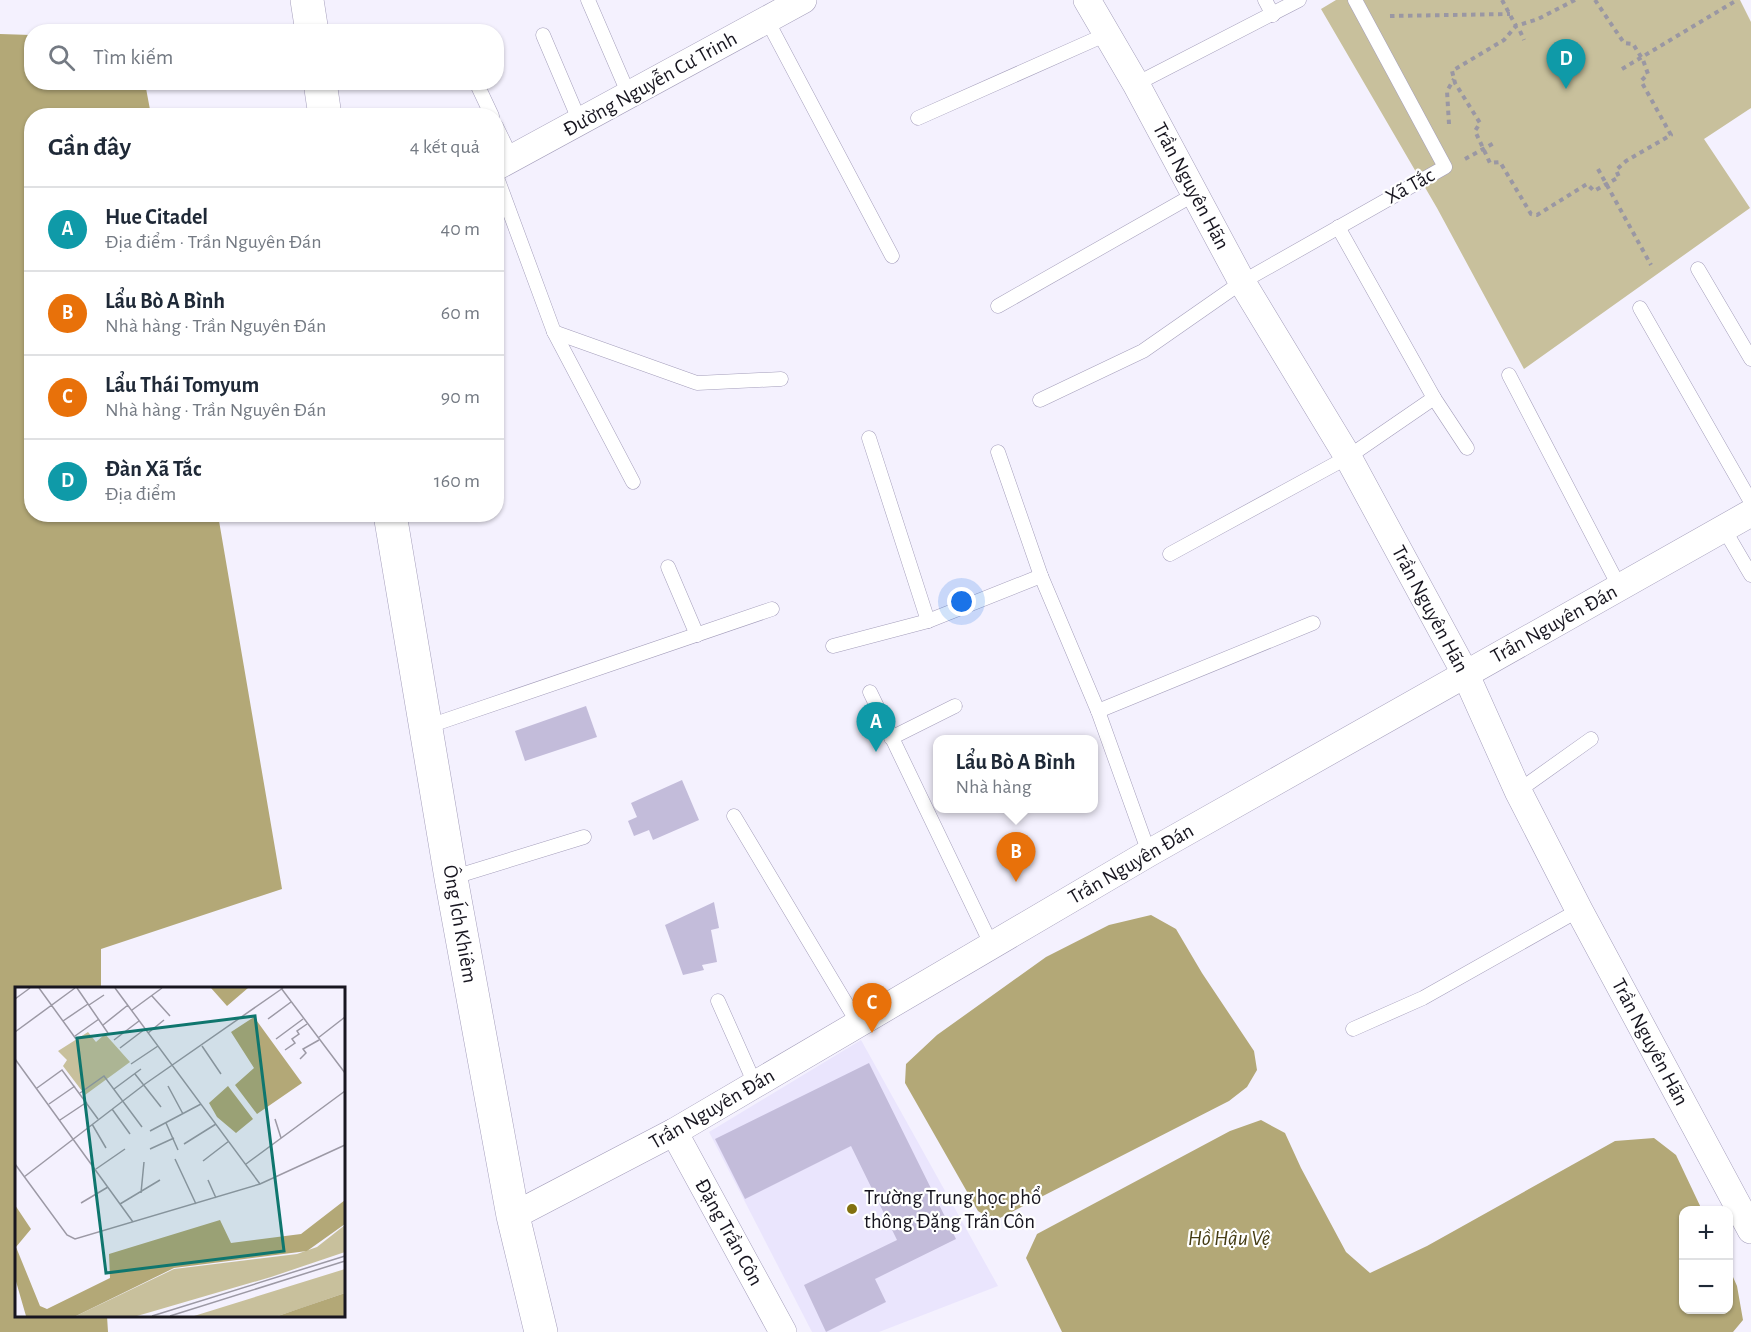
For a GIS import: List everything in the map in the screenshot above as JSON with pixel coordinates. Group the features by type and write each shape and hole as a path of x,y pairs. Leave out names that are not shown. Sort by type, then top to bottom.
{"street":[{"path":"307,0 311,24"},
{"name":"Trần Nguyên Hãn","path":"1087,0 1136,84 1242,282 1348,457 1465,673 1518,791 1579,910 1751,1230"},
{"name":"Đường Nguyễn Cư Trinh","path":"504,166 767,20 794,2"},
{"path":"321,90 324,108"},
{"name":"Trần Nguyên Đán","path":"513,1216 674,1132 1149,853 1751,513"},
{"name":"Ông Ích Khiêm","path":"391,522 451,878 513,1216 541,1332"},
{"name":"Đặng Trần Côn","path":"674,1132 783,1332"}],"lane":[{"path":"588,0 629,95"},
{"path":"1265,0 1273,15"},
{"path":"1136,84 1299,0"},
{"name":"Xã Tắc","path":"1040,400 1143,351 1242,282 1445,167 1355,0"},
{"path":"767,20 892,256"},
{"path":"918,118 1107,34"},
{"path":"543,35 580,122"},
{"path":"480,90 488,108"},
{"path":"504,173 554,332 633,482"},
{"path":"998,306 1195,194"},
{"path":"1338,226 1434,398 1467,448"},
{"path":"1698,269 1751,359"},
{"path":"1640,308 1751,502"},
{"path":"554,332 697,383 781,379"},
{"path":"1509,375 1620,588"},
{"path":"1170,554 1348,457 1434,398"},
{"path":"869,438 928,621"},
{"path":"998,452 1041,576 1098,711 1149,853"},
{"path":"1724,529 1751,574"},
{"path":"668,567 697,635"},
{"path":"833,646 928,621 1041,576"},
{"path":"426,727 772,609"},
{"path":"1098,711 1313,623"},
{"path":"870,692 992,946"},
{"path":"891,738 955,706"},
{"path":"1518,791 1592,740"},
{"path":"734,816 859,1025"},
{"path":"451,878 584,837"},
{"path":"1353,1029 1423,998 1579,910"},
{"path":"718,1000 755,1084"}],"path":[{"path":"1502,0 1516,26"},
{"path":"1575,0 1538,19 1516,26 1504,40 1452,71 1455,83 1480,123 1475,131 1490,163 1500,162 1531,213 1537,215 1587,184 1594,191 1619,177 1616,170 1626,161 1671,135 1641,81 1648,74 1642,57 1633,44 1624,43 1595,0"},
{"path":"1622,69 1737,0"},
{"path":"1384,16 1510,14"},
{"path":"1520,31 1524,40"},
{"path":"1487,147 1496,142"},
{"path":"1598,169 1651,265"}],"shaded area":[{"path":"1336,0 1740,0 1751,22 1751,108 1704,139 1750,208 1524,369 1437,208 1321,9"},
{"name":"Trường Trung học phổ thông Đặng Trần Côn","path":"861,1040 998,1286 879,1332 812,1332 709,1132"}],"water":[{"path":"0,34 24,35 24,90 146,90 150,108 24,108 24,522 219,522 282,889 101,949 101,987 15,987 15,1317 107,1317 108,1332 0,1332"},
{"path":"1151,915 1176,929 1254,1051 1257,1070 1247,1087 1229,1101 994,1221 978,1211 905,1083 906,1064 937,1035 1046,957 1109,925"},
{"name":"Hồ Hậu Vệ","path":"1261,1120 1285,1133 1346,1252 1370,1273 1427,1246 1615,1141 1654,1138 1676,1155 1700,1206 1679,1206 1679,1314 1733,1314 1733,1277 1737,1286 1743,1320 1733,1332 1062,1332 1026,1258 1037,1234 1230,1131"}],"building":[{"path":"586,706 597,737 525,761 515,731"},
{"path":"682,780 699,820 653,840 649,830 634,836 628,821 637,817 631,803"},
{"path":"714,902 719,928 711,930 717,962 702,965 704,970 683,975 665,925"},
{"path":"869,1063 956,1239 875,1279 886,1302 826,1332 804,1285 897,1240 851,1146 745,1199 715,1139"}],"place":[{"name":"Đàn Xã Tắc","path":"1566,89"},
{"name":"Hue Citadel","path":"876,752"},
{"name":"Lẩu Bò A Bình","path":"1016,882"},
{"name":"Lẩu Thái Tomyum","path":"872,1033"},
{"name":"Trường Trung học phổ thông Đặng Trần Côn","path":"852,1209"}]}
